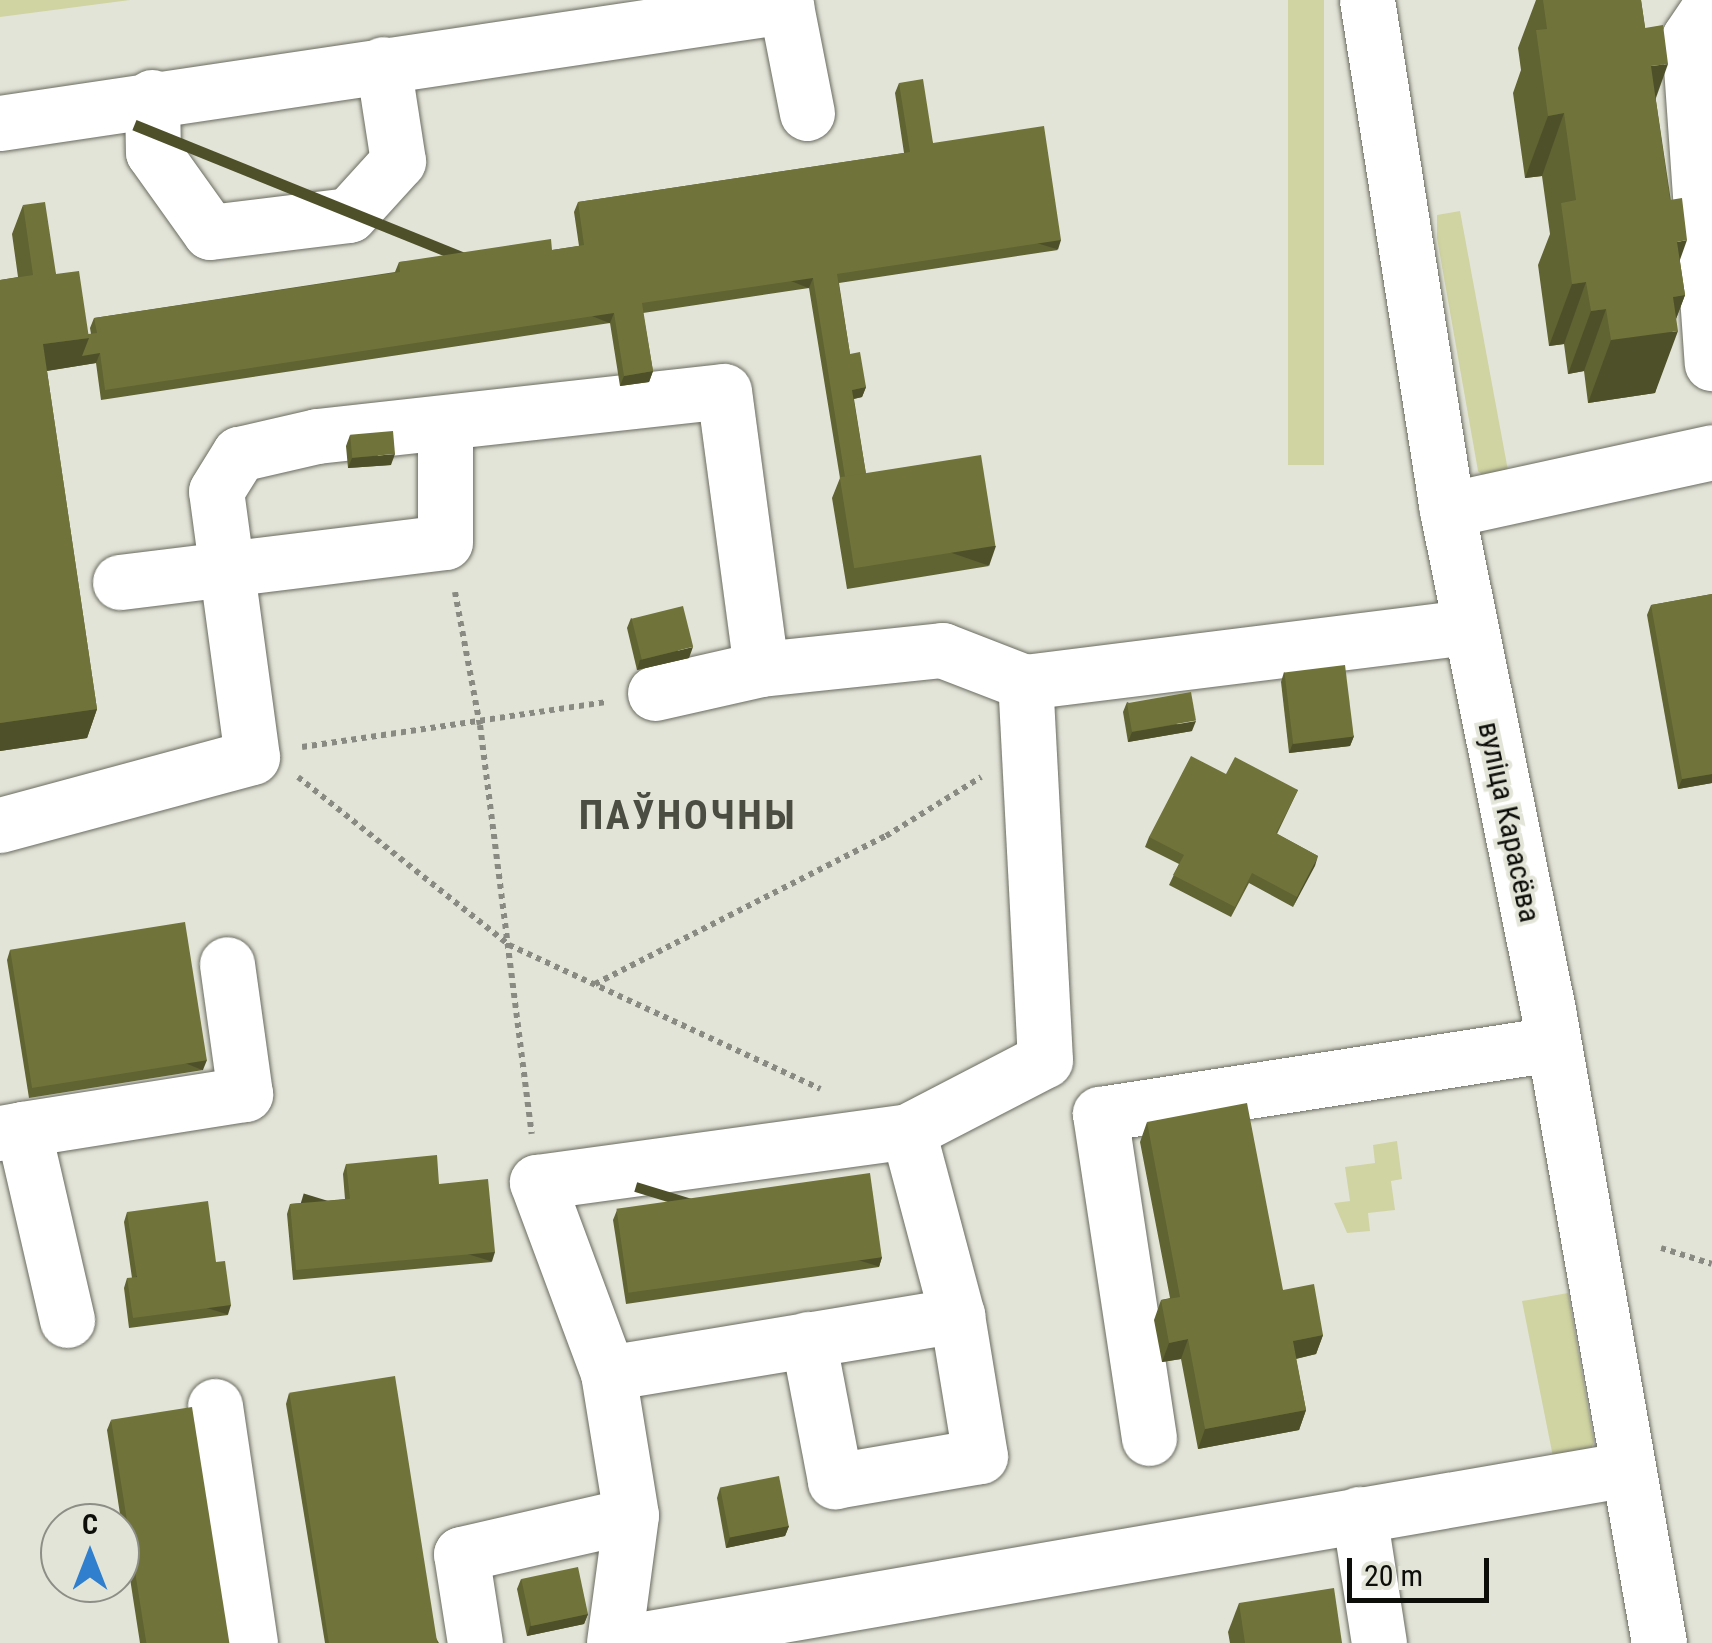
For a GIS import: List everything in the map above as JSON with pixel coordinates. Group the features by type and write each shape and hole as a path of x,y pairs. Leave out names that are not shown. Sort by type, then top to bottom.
{"street":[{"name":"вуліца Карасёва","path":"1367,0 1447,510 1554,1044 1659,1643"},
{"path":"1712,4 1689,38 1712,363"},
{"path":"0,123 786,6 806,113"},
{"path":"152,98 153,152 210,232 348,215 398,161 382,64"},
{"path":"0,825 252,757 216,492 240,454 317,436 446,425 724,391 761,669"},
{"path":"120,582 446,542 446,425"},
{"path":"1447,510 1712,452"},
{"path":"655,693 761,669 942,650 1025,682 1468,627"},
{"path":"1025,682 1045,1060 908,1131 538,1182 608,1374 631,1515 617,1643 1627,1469"},
{"path":"67,1320 11,1131 245,1094 227,964"},
{"path":"1149,1438 1100,1114 1554,1044"},
{"path":"808,1339 835,1481 980,1456 958,1315 908,1131"},
{"path":"608,1374 958,1315"},
{"path":"215,1406 250,1643"},
{"path":"1358,1514 1379,1643"},
{"path":"475,1643 461,1554 631,1515"}],"path":[{"path":"446,542 480,725 538,1182"},
{"path":"252,757 480,725 655,693"},
{"path":"594,984 886,836 1030,745"},
{"path":"252,757 281,764 509,945 838,1098"},
{"path":"1662,1248 1712,1264"}],"green space":[{"path":"0,0 130,0 0,17"},
{"path":"1288,0 1324,0 1324,465 1288,465"},
{"path":"1460,211 1509,476 1486,478 1478,471 1437,238 1437,215"},
{"path":"1397,1141 1402,1179 1391,1181 1395,1210 1368,1213 1370,1231 1347,1233 1334,1203 1350,1201 1345,1167 1375,1163 1373,1145"},
{"path":"1568,1293 1594,1442 1587,1457 1556,1472 1522,1301"}],"building":[{"path":"1543,0 1641,0 1645,28 1663,25 1668,64 1651,66 1670,200 1682,198 1687,240 1677,242 1685,295 1673,297 1678,331 1611,340 1606,309 1591,311 1586,282 1572,284 1561,203 1576,200 1564,113 1548,116 1536,30 1547,29"},
{"path":"923,79 933,143 1044,126 1061,240 837,274 850,354 860,352 866,387 852,390 866,474 845,477 813,278 642,303 653,371 624,376 614,313 105,390 100,353 82,356 88,334 97,333 94,318 400,272 399,262 551,239 552,250 584,245 578,202 910,152 899,83"},
{"path":"45,202 56,274 79,271 89,338 43,344 97,709 0,723 0,280 33,275 23,205"},
{"path":"393,431 395,454 352,458 350,435"},
{"path":"981,455 995,546 854,568 840,477"},
{"path":"1712,594 1712,774 1682,779 1651,605"},
{"path":"683,606 693,647 642,660 632,619"},
{"path":"1345,665 1354,736 1293,744 1284,672"},
{"path":"1191,692 1196,721 1132,732 1127,703"},
{"path":"1191,756 1226,774 1235,757 1298,790 1276,833 1318,856 1297,897 1252,873 1235,907 1173,875 1184,855 1149,837"},
{"path":"185,922 207,1060 32,1088 10,950"},
{"path":"1247,1103 1283,1290 1314,1284 1323,1335 1293,1341 1306,1410 1205,1429 1188,1339 1169,1343 1161,1300 1180,1297 1147,1122"},
{"path":"437,1155 439,1184 488,1179 495,1252 296,1270 290,1204 350,1199 346,1164"},
{"path":"870,1173 882,1257 628,1293 616,1209"},
{"path":"208,1201 216,1262 225,1261 231,1305 133,1318 127,1278 137,1277 127,1212"},
{"path":"395,1376 437,1643 329,1643 289,1393"},
{"path":"192,1407 229,1643 146,1643 140,1603 140,1503 124,1503 111,1420"},
{"path":"779,1476 789,1526 730,1538 720,1487"},
{"path":"578,1567 588,1614 531,1626 521,1579"},
{"path":"1334,1588 1342,1643 1245,1643 1239,1603"}],"district":[{"name":"ПАЎНОЧНЫ","path":"688,816"}]}
